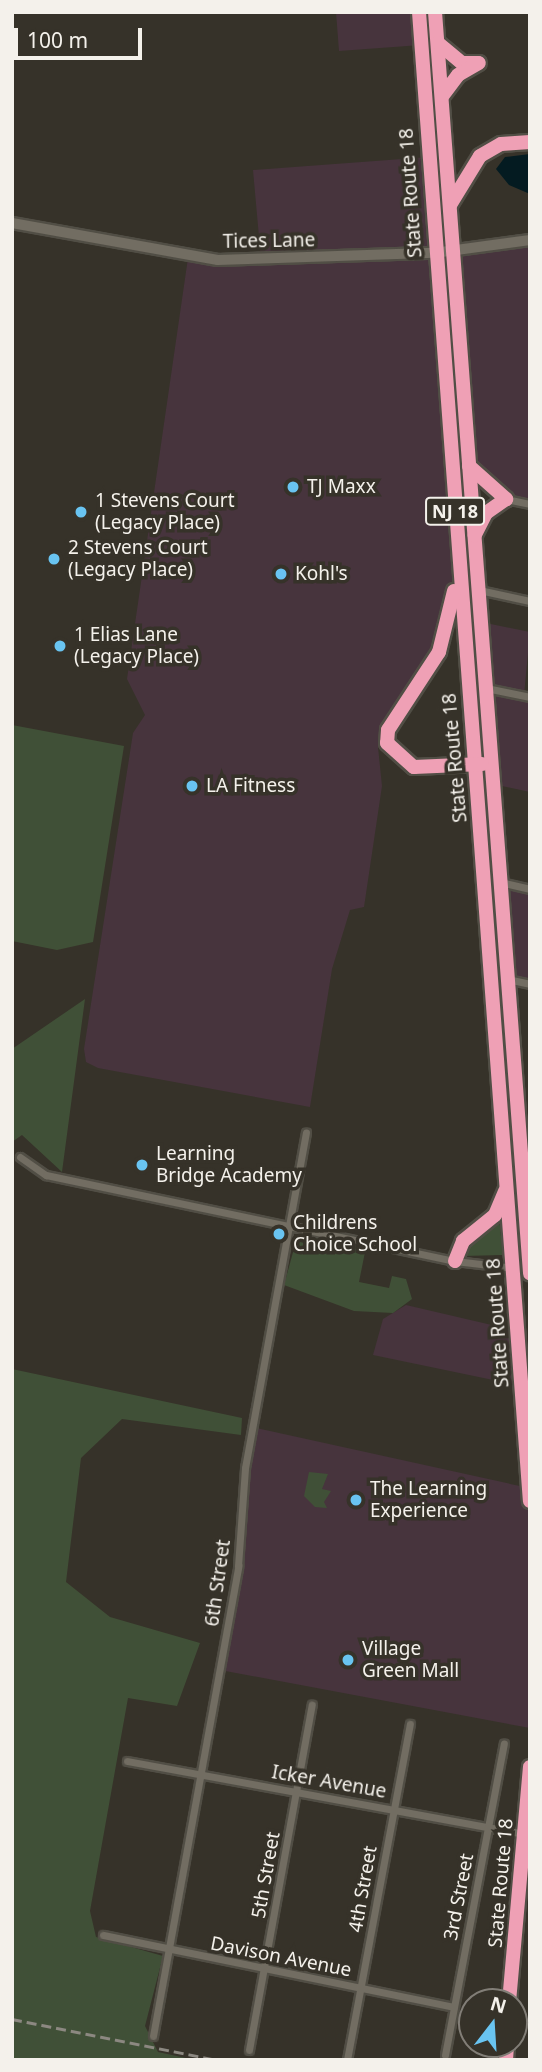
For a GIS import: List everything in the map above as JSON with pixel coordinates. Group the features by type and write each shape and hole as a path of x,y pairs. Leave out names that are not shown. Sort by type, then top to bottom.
{"highway":[{"name":"State Route 18","path":"419,12 434,253 530,1501"},
{"name":"State Route 18","path":"435,12 530,1273"},
{"path":"438,43 462,63 479,63 458,75 442,97"},
{"path":"450,205 480,156 501,144 530,142"},
{"path":"469,465 480,482 506,499 481,519 474,536"},
{"path":"458,565 444,640 388,730 387,743 406,765 475,769 491,759"},
{"path":"455,1261 463,1241 495,1215 506,1186"},
{"name":"State Route 18","path":"510,1988 530,1767"}],"street":[{"name":"Tices Lane","path":"12,223 188,258 434,253 530,240"},
{"path":"506,499 530,504"},
{"path":"478,590 530,601"},
{"path":"486,688 530,697"},
{"path":"499,882 530,888"},
{"path":"507,979 530,984"},
{"name":"6th Street","path":"153,2036 201,1775 288,1224 306,1132"},
{"path":"20,1157 46,1175 455,1261 514,1268 529,1267"},
{"name":"5th Street","path":"249,2050 266,1970 312,1705"},
{"name":"4th Street","path":"346,2060 410,1724"},
{"name":"3rd Street","path":"445,2055 504,1744"},
{"name":"Icker Avenue","path":"127,1761 526,1834"},
{"name":"Davison Avenue","path":"103,1934 170,1952 454,2007"}],"shaded area":[{"path":"336,12 419,12 421,45 339,51"},
{"path":"429,157 458,565 439,652 378,747 382,786 364,907 350,910 332,969 310,1107 98,1068 86,1062 84,1049 133,733 145,715 127,679 188,258 261,259 253,170"},
{"path":"530,240 530,504 506,499 474,474 454,251"},
{"path":"481,622 530,632 524,695 530,697 530,792 493,784"},
{"path":"500,882 530,889 530,984 507,979"},
{"path":"406,1305 518,1331 522,1386 373,1355 383,1319"},
{"path":"252,1427 529,1488 530,1728 220,1670"}],"green space":[{"path":"12,725 124,746 93,942 57,950 12,941"},
{"path":"85,999 62,1172 22,1135 12,1142 12,1049"},
{"path":"499,1217 503,1255 463,1256 465,1244"},
{"path":"298,1234 366,1247 359,1282 389,1288 392,1276 406,1279 412,1299 393,1313 354,1311 284,1285"},
{"path":"12,1369 242,1418 241,1435 122,1419 81,1458 66,1582 110,1617 200,1643 177,1706 128,1698 90,1911 96,1937 163,1956 145,2026 158,2052 195,2060 12,2060"},
{"path":"309,1472 328,1474 322,1489 331,1491 324,1502 327,1508 315,1507 304,1496"}],"water":[{"path":"530,154 530,194 509,185 496,169 505,157"}],"railway":[{"path":"12,2019 218,2060"}],"place":[{"name":"TJ Maxx","path":"293,487"},
{"name":"1 Stevens Court (Legacy Place)","path":"81,512"},
{"name":"2 Stevens Court (Legacy Place)","path":"54,559"},
{"name":"Kohl's","path":"281,574"},
{"name":"1 Elias Lane (Legacy Place)","path":"60,646"},
{"name":"LA Fitness","path":"192,786"},
{"name":"Learning Bridge Academy","path":"142,1165"},
{"name":"Childrens Choice School","path":"279,1234"},
{"name":"The Learning Experience","path":"356,1500"},
{"name":"Village Green Mall","path":"348,1660"}]}
